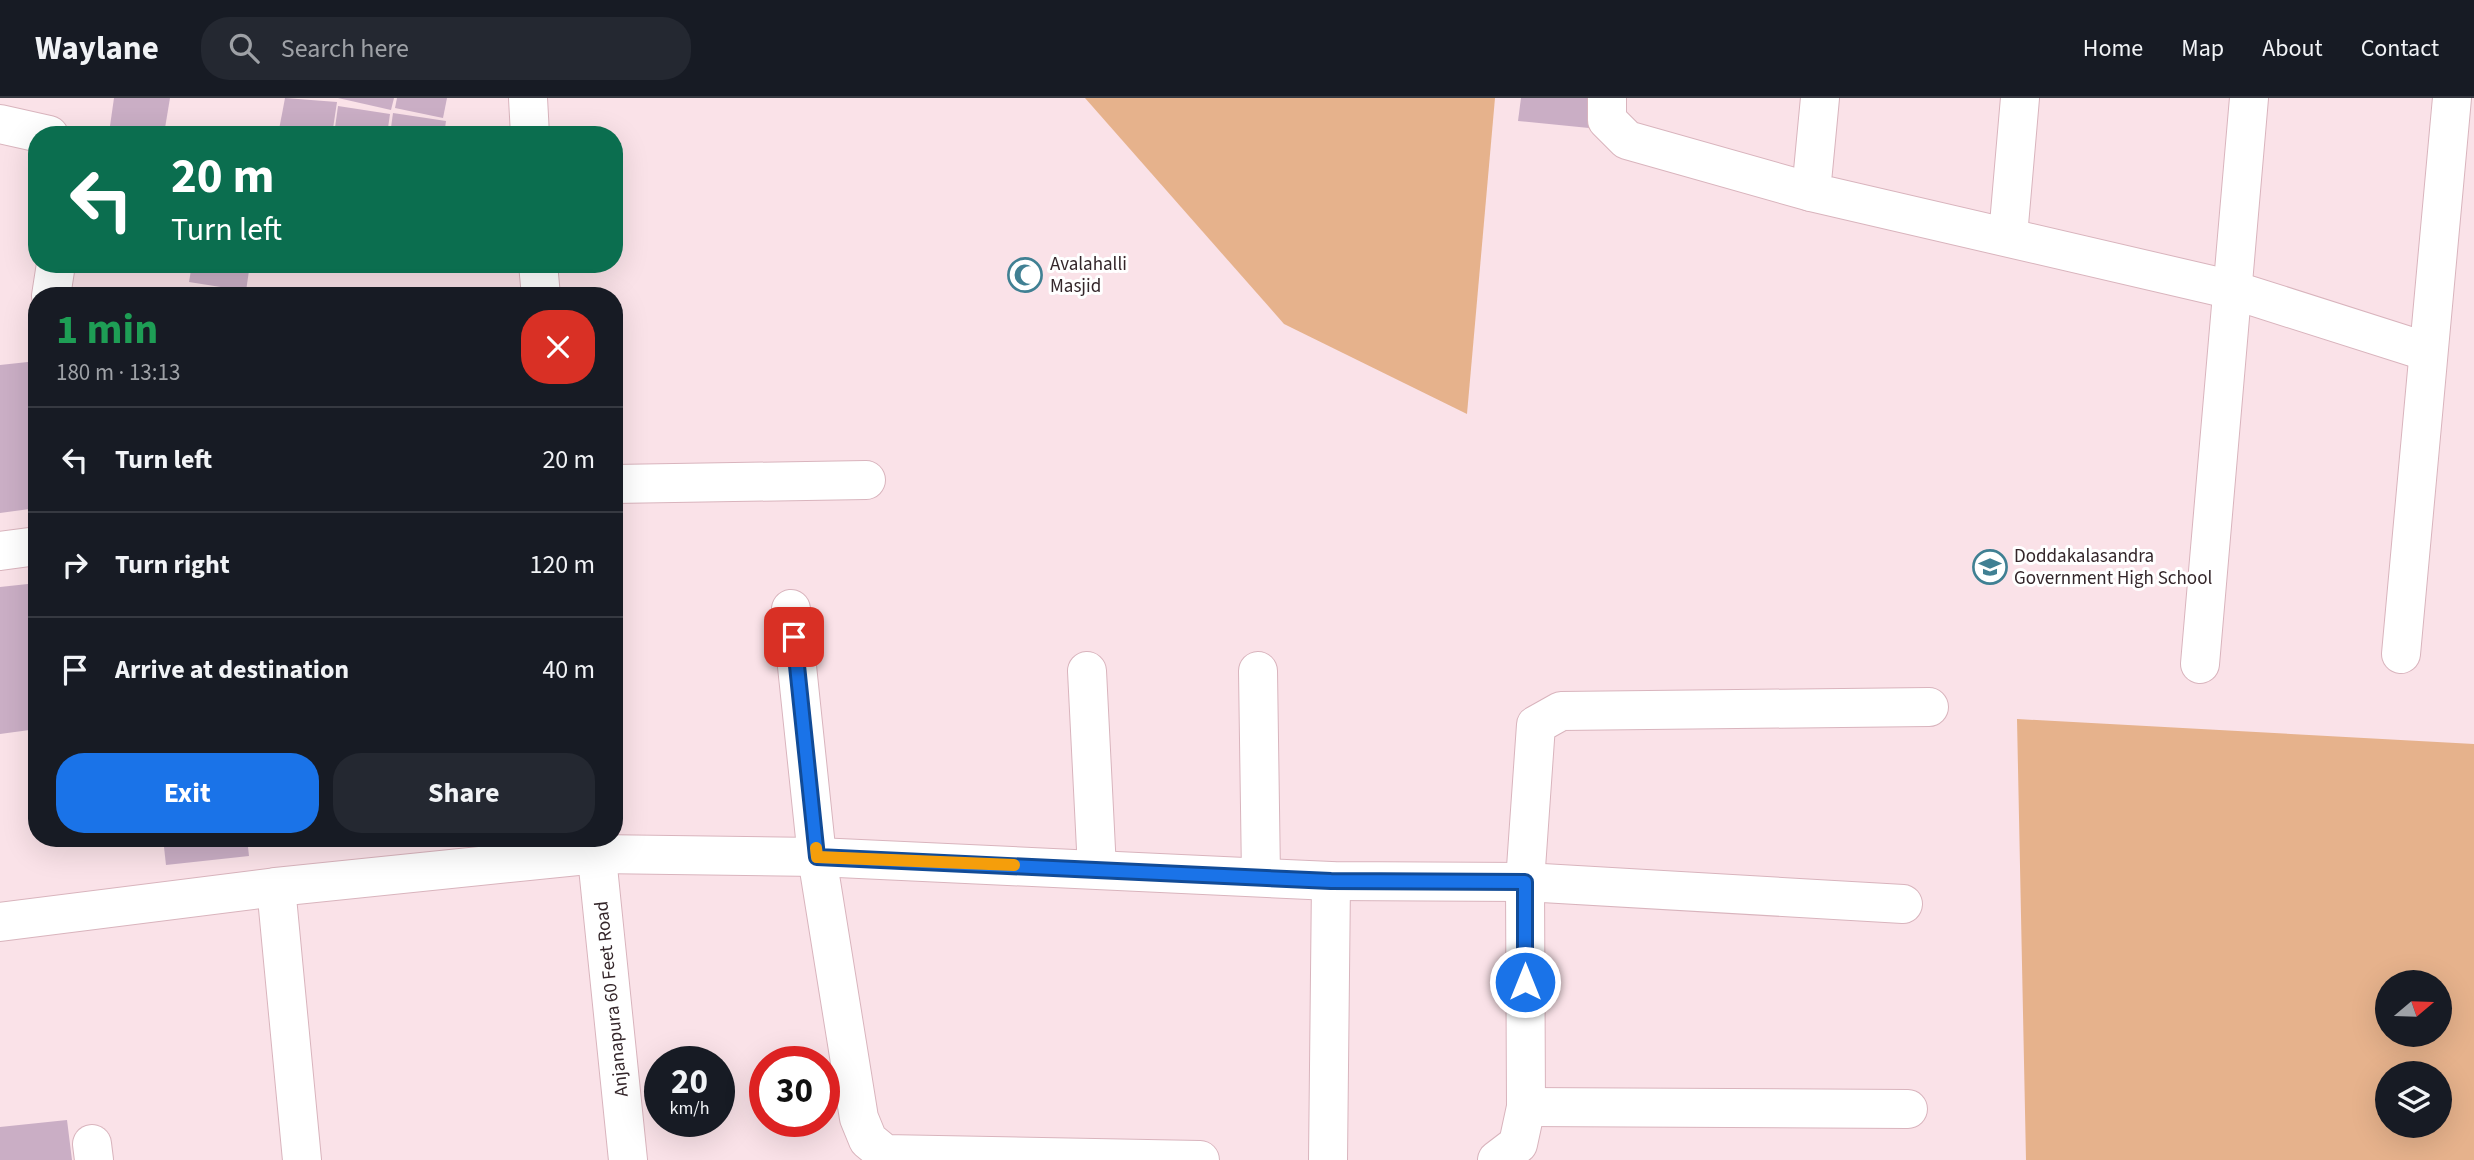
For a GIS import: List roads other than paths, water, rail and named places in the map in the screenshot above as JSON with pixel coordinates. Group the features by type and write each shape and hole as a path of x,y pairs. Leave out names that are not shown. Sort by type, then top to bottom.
{"street":[{"path":"528,98 530,126"},
{"path":"1607,98 1607,120 1627,140 1811,192 2232,289 2428,352"},
{"path":"1811,192 1820,98"},
{"path":"2008,236 2021,98"},
{"path":"2200,664 2249,98"},
{"path":"2401,654 2452,98"},
{"path":"0,124 28,130"},
{"path":"623,484 866,480"},
{"path":"0,551 28,548"},
{"path":"791,609 817,857 859,1118 868,1140 886,1154 1200,1160"},
{"path":"1087,671 1097,869"},
{"path":"1258,671 1261,876"},
{"path":"1497,1160 1518,1144 1525,1107 1525,882 1536,725 1561,711 1929,707"},
{"path":"0,922 588,847"},
{"name":"Anjanapura 60 Feet Road","path":"596,847 628,1160"},
{"path":"616,847 1331,881 1525,882 1903,904"},
{"path":"1328,1160 1331,881"},
{"path":"276,887 302,1160"},
{"path":"1525,1107 1908,1109"}],"place":[{"name":"Avalahalli Masjid","path":"1025,275"},
{"name":"Doddakalasandra Government High School","path":"1990,567"}]}
